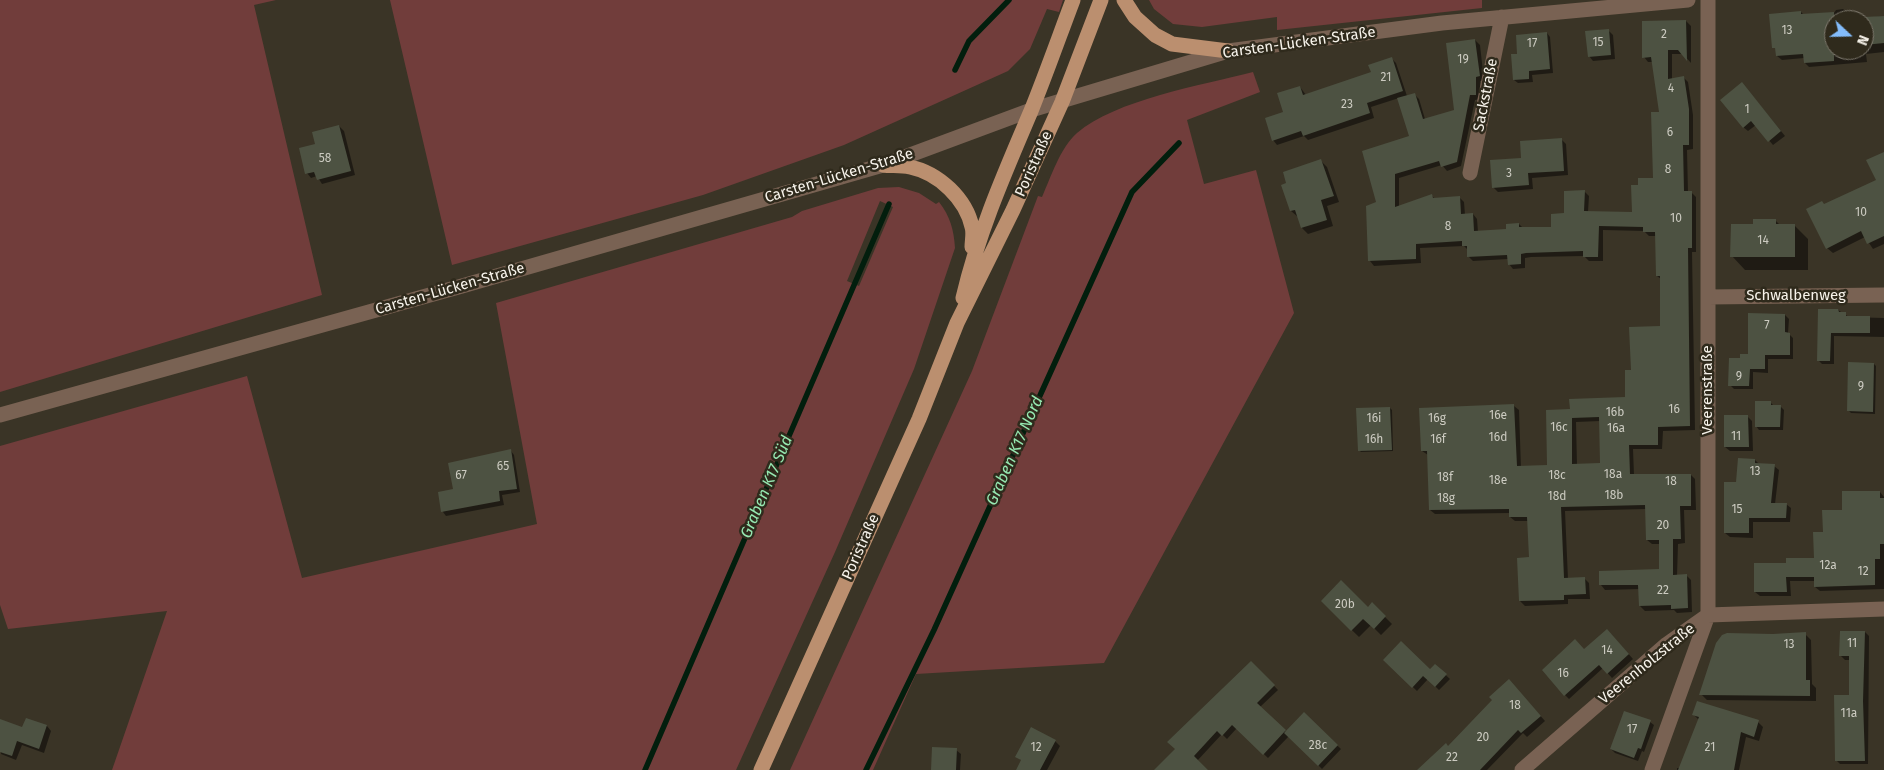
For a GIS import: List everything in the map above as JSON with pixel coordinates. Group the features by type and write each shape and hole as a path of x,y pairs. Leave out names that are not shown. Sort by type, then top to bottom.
{"main road":[{"name":"Poristraße","path":"957,324 971,261 1003,174 1031,110 1073,0"},
{"name":"Poristraße","path":"761,770 919,419 957,324 1013,210 1062,102 1102,0"},
{"path":"1124,0 1135,16 1155,35 1172,44 1228,51"},
{"path":"883,165 910,167 931,175 958,196 973,229 971,261"}],"street":[{"name":"Carsten-Lücken-Straße","path":"0,415 883,165 1031,110 1228,51 1442,23 1688,0"},
{"name":"Veerenstraße","path":"1652,770 1708,615 1708,0"},
{"name":"Sackstraße","path":"1470,173 1502,17"},
{"name":"Schwalbenweg","path":"1708,297 1884,295"},
{"name":"Veerenholzstraße","path":"1522,770 1667,644 1708,615 1884,609"}],"shaded area":[{"path":"0,0 276,0 254,5 322,295 0,392"},
{"path":"390,0 1063,0 1059,12 1047,9 1030,49 1008,71 844,145 703,195 452,265"},
{"path":"1149,0 1482,0 1482,8 1277,30 1277,17 1202,27 1173,24 1154,9"},
{"path":"1253,72 1260,92 1187,120 1204,184 1256,170 1294,313 1104,663 916,674 873,770 790,770 972,371 1038,196 1042,197 1056,163 1071,139 1093,121 1113,111 1185,88"},
{"path":"899,187 919,193 936,204 939,202 951,224 955,248 914,369 835,552 736,770 112,770 167,611 8,629 0,605 0,446 247,376 302,578 537,524 496,303 792,217 802,211 878,188","holes":["880,201 893,207 859,286 847,281"]}],"building":[{"path":"1801,11 1801,14 1824,13 1824,60 1834,61 1804,63 1803,54 1776,56 1775,48 1772,48 1769,14"},
{"path":"1874,16 1884,16 1884,43 1874,44"},
{"path":"1686,20 1687,61 1678,50 1668,50 1668,79 1684,76 1689,109 1689,145 1683,145 1684,191 1692,191 1692,248 1688,248 1690,426 1658,427 1658,445 1629,445 1630,474 1691,474 1691,506 1680,506 1681,539 1673,539 1673,575 1687,574 1688,608 1671,609 1671,605 1639,606 1638,585 1599,585 1599,571 1659,569 1659,540 1646,540 1645,505 1561,507 1564,578 1585,577 1586,594 1564,595 1564,600 1519,601 1517,558 1529,557 1527,517 1509,517 1509,509 1429,510 1427,451 1421,451 1419,408 1514,404 1517,466 1547,465 1546,410 1570,409 1569,399 1625,397 1625,370 1631,370 1629,327 1660,326 1660,276 1656,276 1655,232 1643,232 1643,227 1599,226 1598,257 1583,257 1583,251 1526,253 1521,254 1521,264 1508,265 1507,255 1467,257 1467,246 1462,246 1462,241 1416,244 1416,259 1368,261 1366,206 1376,202 1362,151 1409,136 1397,98 1415,93 1423,119 1454,110 1446,43 1475,39 1480,76 1476,77 1476,95 1470,95 1457,162 1441,167 1439,161 1395,174 1395,207 1432,194 1433,198 1460,196 1461,214 1473,213 1474,231 1506,229 1506,224 1519,223 1519,227 1551,227 1551,214 1564,213 1564,191 1585,190 1584,211 1632,212 1631,185 1638,185 1638,178 1653,178 1651,112 1659,112 1651,57 1642,58 1642,21","holes":["1599,417 1600,463 1572,464 1572,418"]},
{"path":"1609,29 1611,55 1588,57 1585,31"},
{"path":"1547,32 1550,69 1529,71 1529,79 1513,80 1511,54 1517,54 1516,35"},
{"path":"1392,57 1403,91 1367,103 1370,113 1303,136 1301,131 1272,141 1265,118 1283,112 1277,93 1300,86 1303,95 1371,72 1368,65"},
{"path":"1742,82 1781,131 1768,142 1751,121 1743,128 1720,100"},
{"path":"339,125 351,171 317,180 314,172 305,174 299,148 315,144 312,132"},
{"path":"1562,138 1564,171 1528,173 1529,185 1492,188 1490,160 1521,158 1520,141"},
{"path":"1884,152 1884,236 1867,244 1861,231 1826,249 1806,209 1822,201 1824,204 1876,180 1866,160"},
{"path":"1321,159 1334,196 1321,200 1327,220 1301,228 1295,210 1290,211 1281,185 1286,183 1283,172"},
{"path":"1753,219 1776,219 1776,224 1795,224 1795,257 1730,257 1731,224 1753,224"},
{"path":"1818,309 1838,309 1839,312 1846,312 1846,316 1870,316 1870,333 1831,333 1830,361 1817,361"},
{"path":"1748,313 1785,314 1785,332 1790,333 1790,355 1765,355 1765,369 1750,369 1749,386 1728,386 1729,358 1740,358 1740,354 1748,354"},
{"path":"1848,362 1874,363 1873,412 1847,411"},
{"path":"1755,401 1771,401 1771,405 1781,405 1780,427 1755,427"},
{"path":"1390,407 1392,450 1358,451 1356,408"},
{"path":"1724,415 1748,415 1749,447 1724,447"},
{"path":"511,449 517,489 499,491 500,501 441,512 438,492 453,489 448,463"},
{"path":"1738,458 1755,459 1755,463 1775,464 1771,503 1787,503 1786,518 1749,518 1749,533 1724,533 1724,482 1736,482"},
{"path":"1842,491 1880,491 1880,498 1884,498 1884,544 1880,544 1880,559 1875,559 1875,585 1814,587 1814,577 1786,577 1787,592 1754,592 1754,563 1786,563 1786,558 1814,558 1813,532 1823,532 1822,510 1842,510"},
{"path":"1341,580 1368,607 1372,602 1386,616 1374,629 1363,619 1351,631 1321,601"},
{"path":"1607,629 1629,654 1607,674 1599,665 1564,696 1542,670 1575,639 1584,649"},
{"path":"1840,631 1865,631 1863,701 1865,761 1835,761 1834,695 1849,695 1849,656 1839,656"},
{"path":"1806,632 1806,680 1810,680 1810,696 1699,695 1716,643 1722,635 1727,633 1773,634"},
{"path":"1401,641 1430,669 1435,664 1447,674 1435,687 1423,676 1412,688 1383,660"},
{"path":"1251,661 1275,685 1257,703 1286,730 1263,755 1232,725 1222,736 1217,731 1194,756 1208,770 1154,770 1175,749 1167,742"},
{"path":"1509,679 1541,716 1521,733 1518,730 1480,770 1417,770 1446,743 1448,746 1492,700 1489,697"},
{"path":"1697,701 1759,720 1754,737 1741,732 1734,770 1678,770 1699,717 1692,715"},
{"path":"1624,711 1651,720 1641,749 1638,748 1634,758 1610,749"},
{"path":"1304,712 1338,745 1318,766 1284,733"},
{"path":"26,718 47,725 39,749 17,741 12,756 0,752 0,719 22,727"},
{"path":"1031,727 1056,740 1040,770 1016,770 1021,760 1015,757"},
{"path":"932,747 957,748 956,770 931,770"}],"waterway":[{"name":"Graben K17 Süd","path":"955,70 969,41 1009,0"},
{"name":"Graben K17 Nord","path":"866,770 934,630 1132,192 1179,143"},
{"name":"Graben K17 Süd","path":"645,770 889,204"}]}
